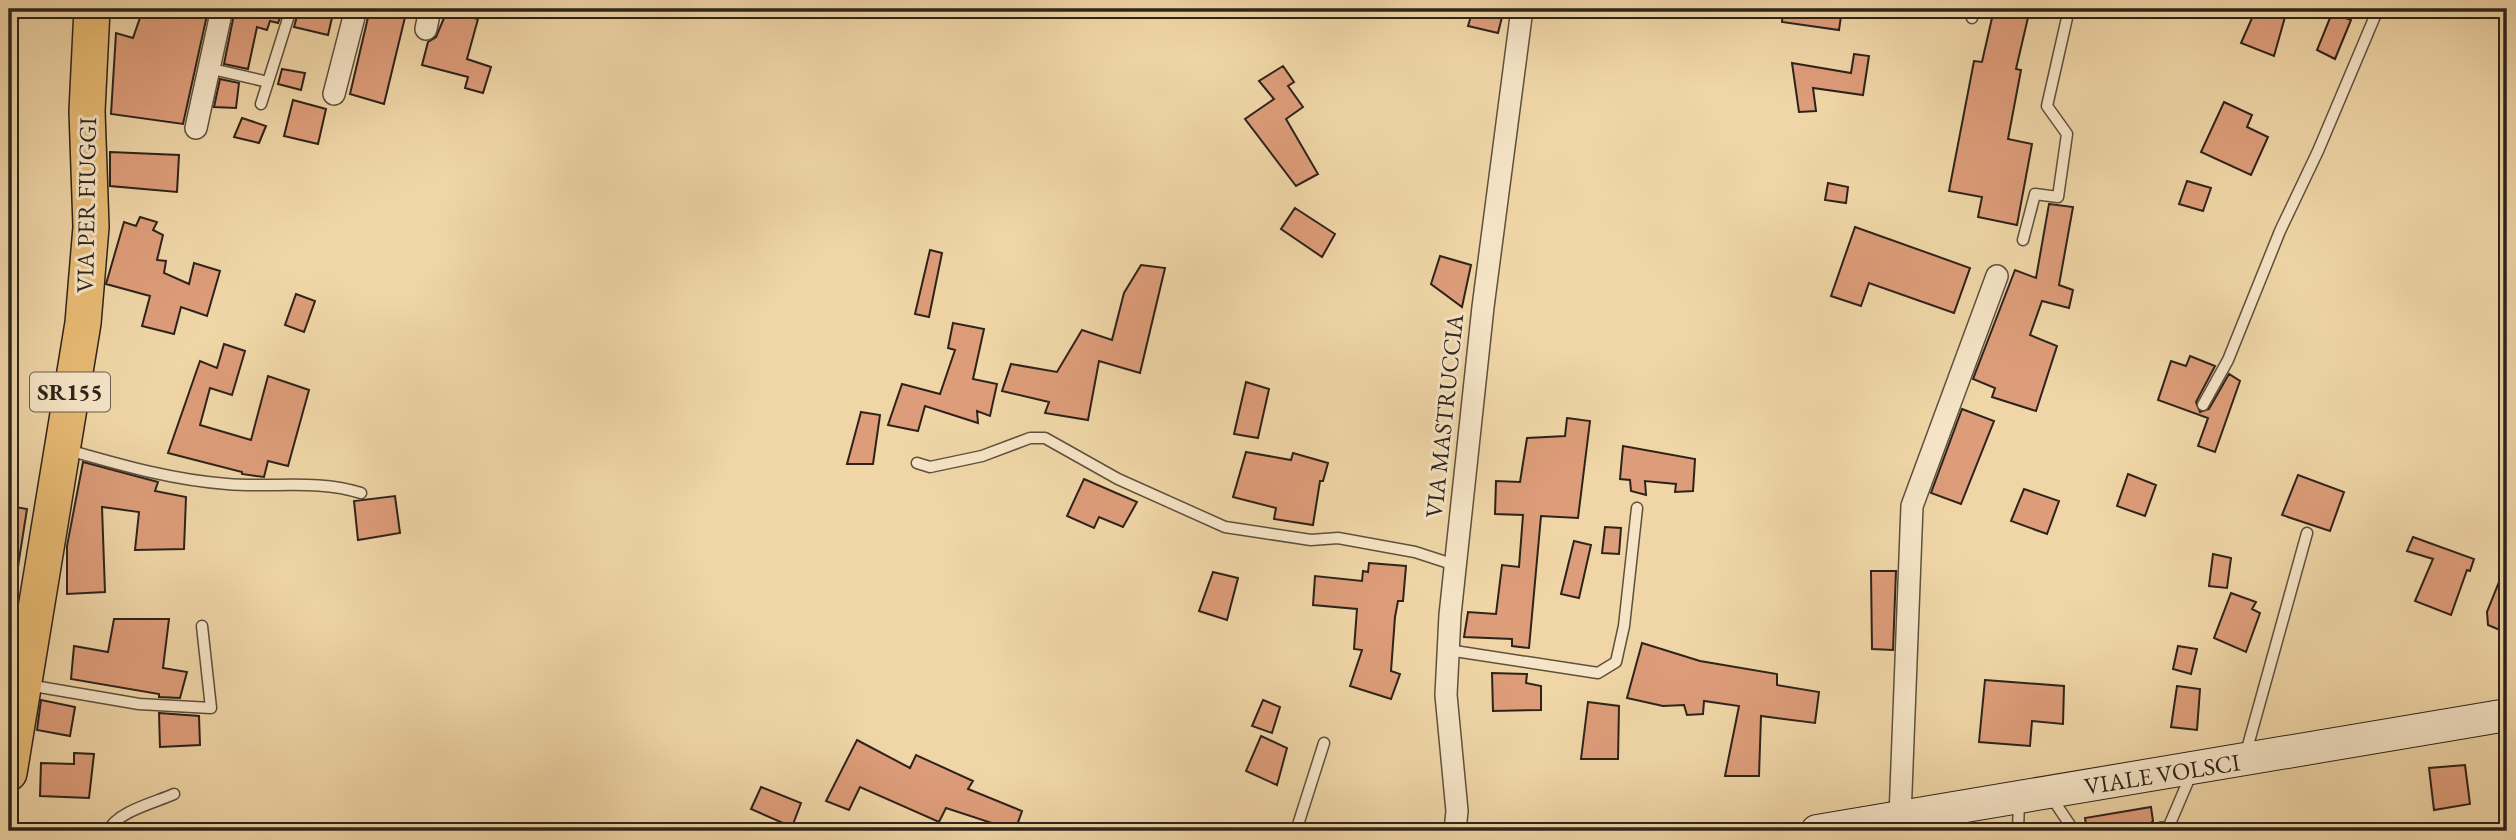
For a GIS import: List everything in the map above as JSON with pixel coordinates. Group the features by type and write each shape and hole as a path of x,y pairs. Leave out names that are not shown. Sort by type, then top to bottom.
{"main road":[{"name":"VIA PER FIUGGI","path":"9,773 60,447 83,323 91,227 87,111 92,9"},
{"name":"VIALE VOLSCI","path":"1817,831 1912,821 2034,795 2507,715"}],"street":[{"path":"196,128 222,9"},
{"path":"334,94 356,9"},
{"name":"VIA MASTRUCCIA","path":"1456,821 1446,695 1448,650 1483,307 1522,9"},
{"path":"1912,821 1912,506 1997,276"},
{"path":"1456,821 1467,831"}],"lane":[{"path":"261,104 291,9"},
{"path":"2023,240 2035,194 2058,197 2067,134 2047,106 2069,9"},
{"path":"2203,405 2228,360 2280,231 2318,151 2378,9"},
{"path":"208,68 268,82"},
{"path":"917,463 930,467 982,456 1030,438 1045,438 1118,478 1225,527 1311,540 1338,538 1415,552 1455,565"},
{"path":"60,447 139,471 190,481 274,486 337,485 361,493"},
{"path":"1448,650 1598,673 1607,669 1616,662 1624,626 1637,508"},
{"path":"2244,760 2307,533"},
{"path":"23,684 139,704 211,708 202,626"},
{"path":"1296,831 1324,743"},
{"path":"2154,828 2169,826 2194,768"},
{"path":"108,831 111,825 125,815 174,794"},
{"path":"2018,831 2034,795 2074,831"}],"building":[{"path":"143,9 175,9 207,15 183,124 111,114 116,33 133,38"},
{"path":"235,9 283,9 278,23 270,21 267,30 257,27 248,69 224,64"},
{"path":"299,9 334,9 328,35 294,27"},
{"path":"370,9 407,9 384,104 350,94"},
{"path":"1473,9 1504,9 1498,33 1468,26"},
{"path":"1783,9 1842,9 1839,30 1782,22"},
{"path":"1994,9 2030,9 2016,69 2021,70 2008,139 2032,144 2017,225 1978,217 1982,197 1949,191 1974,61 1982,62"},
{"path":"2256,9 2285,17 2274,56 2241,43"},
{"path":"447,11 478,19 467,59 491,67 483,93 465,88 468,77 422,65 428,42 436,37"},
{"path":"2332,13 2351,20 2335,59 2317,50"},
{"path":"1854,54 1869,56 1863,95 1813,88 1816,111 1799,112 1792,63 1851,73"},
{"path":"1283,66 1294,82 1288,86 1303,107 1286,119 1318,174 1296,186 1245,119 1274,99 1259,81"},
{"path":"282,69 305,73 301,90 278,84"},
{"path":"220,79 239,83 236,108 214,107"},
{"path":"293,100 326,109 318,144 284,136"},
{"path":"2224,102 2252,115 2247,127 2268,137 2251,175 2201,152"},
{"path":"242,118 266,126 259,143 234,137"},
{"path":"110,152 179,155 177,192 110,186"},
{"path":"2187,181 2211,188 2203,211 2179,204"},
{"path":"1828,183 1848,187 1846,203 1825,200"},
{"path":"2049,204 2073,207 2059,285 2073,290 2069,308 2042,301 2030,335 2057,346 2036,411 1992,397 1995,388 1973,379 2015,270 2036,278"},
{"path":"1295,208 1335,234 1322,257 1281,229"},
{"path":"140,217 157,222 153,230 163,235 157,260 166,261 164,273 189,284 194,263 220,271 207,316 181,307 174,334 142,326 150,296 106,284 124,222 136,226"},
{"path":"1855,227 1970,268 1954,313 1869,283 1861,306 1831,296"},
{"path":"930,250 942,253 929,317 915,314"},
{"path":"1440,256 1471,265 1462,307 1431,284"},
{"path":"1141,265 1165,268 1140,373 1099,361 1088,420 1045,413 1049,402 1002,391 1011,364 1057,372 1082,330 1112,340 1124,293"},
{"path":"296,294 315,301 304,332 285,325"},
{"path":"953,323 984,329 973,379 997,384 990,416 977,411 978,423 925,406 918,431 888,425 902,384 940,394 955,350 948,348"},
{"path":"224,344 245,351 232,395 210,388 200,425 251,440 268,376 309,390 288,466 268,461 264,477 242,474 168,453 200,361 217,368"},
{"path":"2190,356 2215,366 2196,402 2200,412 2209,409 2229,374 2240,381 2215,452 2198,446 2208,418 2158,400 2171,361 2186,366"},
{"path":"1246,382 1269,389 1258,438 1234,434"},
{"path":"1962,409 1994,421 1961,504 1931,493"},
{"path":"861,412 880,415 873,464 847,464"},
{"path":"1567,418 1590,421 1578,518 1541,516 1529,648 1512,646 1512,639 1464,637 1468,612 1496,614 1502,565 1519,567 1523,515 1495,514 1496,481 1520,482 1527,438 1565,436"},
{"path":"1623,446 1695,459 1693,491 1675,492 1676,484 1645,481 1646,495 1631,491 1630,480 1620,479"},
{"path":"1246,452 1291,460 1293,453 1328,463 1323,481 1320,481 1313,525 1274,519 1276,508 1233,497"},
{"path":"83,462 158,482 155,491 186,497 184,549 135,550 139,512 102,507 105,592 67,594 67,546"},
{"path":"2128,474 2156,485 2145,516 2117,506"},
{"path":"2298,475 2344,492 2330,531 2282,515"},
{"path":"1084,479 1137,502 1123,527 1099,517 1094,528 1067,516"},
{"path":"2024,489 2059,501 2047,534 2011,521"},
{"path":"395,496 400,533 358,540 354,501"},
{"path":"9,506 27,509 17,573 9,572"},
{"path":"1605,527 1621,528 1619,554 1602,553"},
{"path":"2413,537 2474,559 2470,571 2467,570 2451,615 2415,601 2433,559 2407,551"},
{"path":"1574,541 1591,545 1579,598 1561,594"},
{"path":"2213,554 2231,558 2227,588 2209,586"},
{"path":"2507,562 2507,633 2488,625 2487,612"},
{"path":"1369,563 1406,566 1403,601 1398,601 1395,617 1391,671 1400,674 1391,699 1350,686 1362,650 1354,649 1357,609 1313,605 1315,576 1362,581 1363,571 1368,572"},
{"path":"1871,571 1896,571 1893,650 1872,649"},
{"path":"1213,572 1238,578 1227,620 1199,611"},
{"path":"2231,593 2256,602 2252,609 2260,613 2246,652 2214,638"},
{"path":"114,619 169,619 163,668 187,672 180,698 159,697 159,694 71,679 74,646 108,652"},
{"path":"1642,643 1700,661 1777,674 1777,685 1819,692 1815,723 1761,716 1759,776 1725,776 1739,706 1704,701 1703,714 1687,715 1684,705 1663,706 1627,698"},
{"path":"2178,646 2197,649 2191,674 2173,669"},
{"path":"1492,673 1527,674 1526,683 1541,686 1541,710 1493,711"},
{"path":"1985,680 2064,686 2063,724 2032,721 2030,746 1979,742"},
{"path":"2177,686 2200,689 2197,730 2171,727"},
{"path":"41,700 75,707 70,736 37,730"},
{"path":"1263,700 1280,707 1272,733 1252,726"},
{"path":"1588,702 1619,706 1618,759 1581,759"},
{"path":"159,713 199,716 200,745 160,747"},
{"path":"1261,736 1287,748 1277,785 1246,771"},
{"path":"857,740 910,768 916,755 973,781 968,789 1022,811 1015,831 988,831 992,823 946,808 939,822 860,787 849,810 826,801"},
{"path":"74,753 94,754 89,798 40,796 41,763 74,764"},
{"path":"2465,765 2470,804 2434,810 2429,768"},
{"path":"761,787 801,803 792,827 751,809"},
{"path":"2151,807 2153,821 2147,826 2147,831 2087,831 2085,818"}]}
